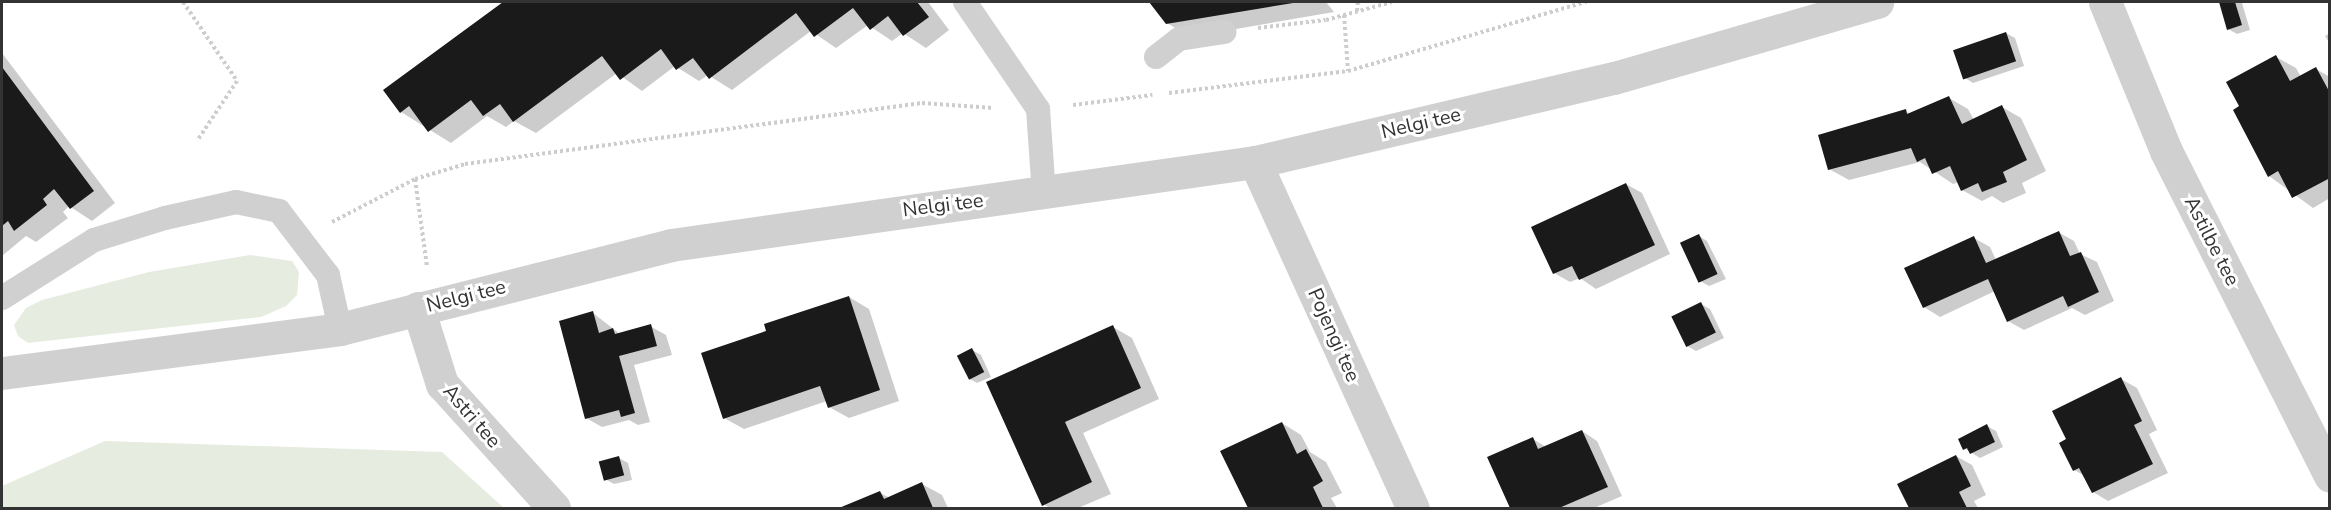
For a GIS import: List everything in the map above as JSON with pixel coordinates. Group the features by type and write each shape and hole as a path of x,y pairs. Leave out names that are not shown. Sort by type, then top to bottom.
{"street":[{"name":"Nelgi tee","path":"2,373 340,329 671,245 905,209 1044,194 1255,162 1614,78 1789,14 1877,2"},
{"name":"Astilbe tee","path":"2105,2 2166,151 2330,476"},
{"name":"Pojengi tee","path":"1255,162 1413,508"},
{"name":"Astri tee","path":"418,308 442,384 554,508"}],"lane":[{"path":"965,2 1038,109 1044,194"},
{"path":"1156,57 1179,39 1224,32"},
{"path":"2,298 94,240 165,218 236,202 279,211 328,275 340,329"}],"path":[{"path":"183,2 237,81 197,141"},
{"path":"1357,11 1358,2"},
{"path":"1224,32 1344,15 1392,2"},
{"path":"279,211 332,222 415,179 465,164 922,102 1038,109 1348,71 1586,2"},
{"path":"1344,15 1348,71"},
{"path":"415,179 428,276 418,308"}],"shaded area":[{"path":"250,255 292,261 299,272 297,295 286,306 261,317 28,343 18,336 14,325 26,308 42,300 149,272"},
{"path":"105,441 442,452 504,508 2,508 2,486"}],"building":[{"path":"503,2 917,2 929,17 903,36 888,16 870,30 853,8 814,37 796,13 709,79 693,58 676,70 661,49 620,80 602,56 513,122 500,104 483,116 471,100 428,132 409,106 400,113 383,90"},
{"path":"1149,2 1293,2 1293,3 1166,24"},
{"path":"2219,2 2235,2 2242,25 2227,30"},
{"path":"2006,32 2016,61 1963,80 1953,50"},
{"path":"2276,55 2290,81 2316,67 2330,93 2330,178 2292,198 2278,171 2268,177 2233,110 2239,106 2226,82"},
{"path":"2,67 94,191 70,209 54,189 43,199 47,205 14,231 8,221 2,226"},
{"path":"1949,96 1962,124 2002,105 2027,160 2003,172 2007,182 1982,192 1978,183 1961,191 1950,166 1932,174 1925,158 1917,162 1911,148 1828,170 1818,135 1906,109 1907,114"},
{"path":"1626,183 1655,245 1579,280 1572,266 1553,274 1531,227"},
{"path":"2059,231 2070,256 2081,252 2099,292 2068,307 2063,296 2007,322 1988,279 1923,308 1904,268 1974,236 1986,263"},
{"path":"1699,234 1718,274 1699,283 1680,243"},
{"path":"849,296 880,390 828,408 820,386 723,419 701,353 766,331 764,324"},
{"path":"1701,302 1716,333 1686,347 1671,316"},
{"path":"593,311 599,333 613,328 615,334 651,324 657,346 619,356 635,413 621,417 619,410 585,419 559,321"},
{"path":"1113,325 1141,388 1065,422 1092,482 1042,506 986,382"},
{"path":"972,348 984,372 969,380 957,356"},
{"path":"2121,377 2142,421 2134,425 2153,464 2092,493 2079,468 2073,471 2059,443 2066,439 2052,411"},
{"path":"1282,422 1297,454 1306,449 1323,481 1313,487 1323,508 1248,508 1220,451"},
{"path":"1987,424 1995,442 1970,454 1967,448 1963,450 1958,439"},
{"path":"1582,430 1608,487 1559,508 1510,508 1487,457 1533,437 1538,449"},
{"path":"1956,455 1971,486 1959,492 1967,508 1909,508 1897,484"},
{"path":"619,456 624,475 604,481 599,461"},
{"path":"922,482 933,508 839,508 880,491 884,499"}]}
